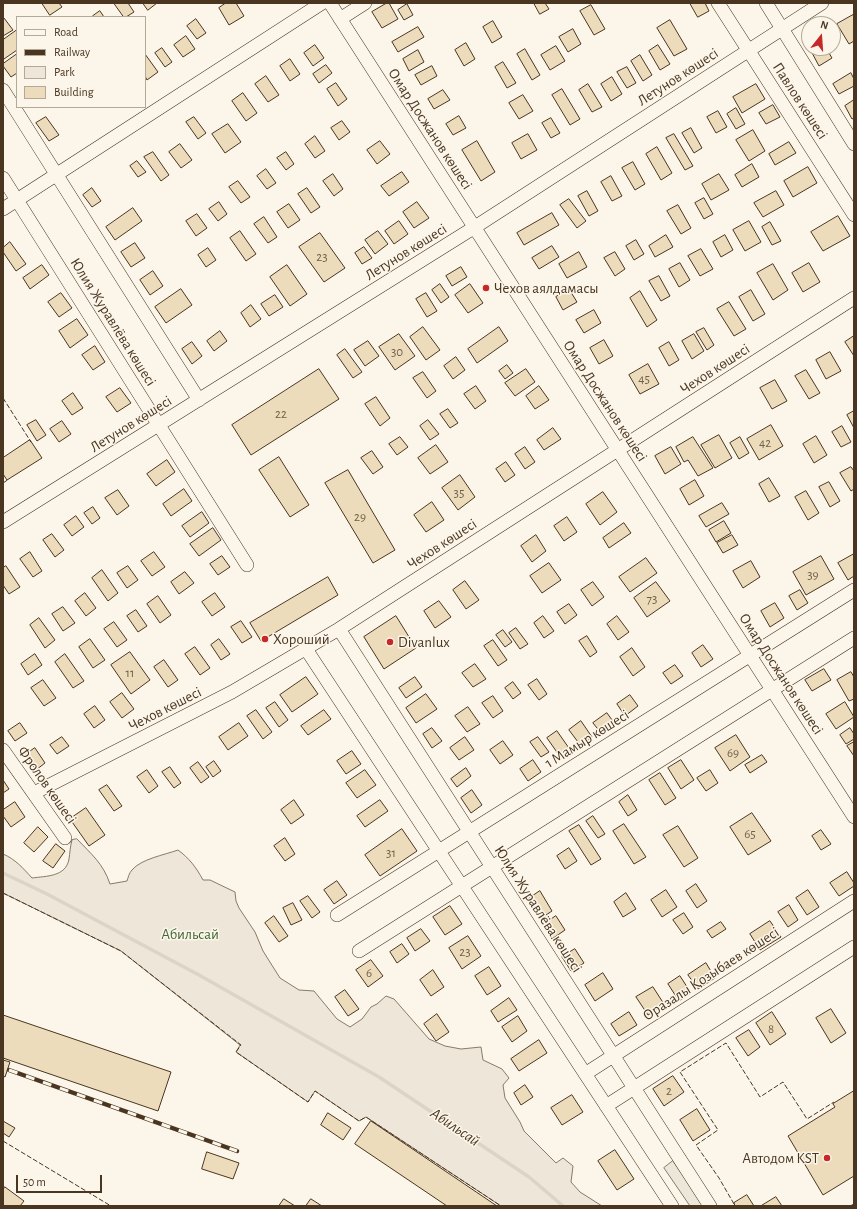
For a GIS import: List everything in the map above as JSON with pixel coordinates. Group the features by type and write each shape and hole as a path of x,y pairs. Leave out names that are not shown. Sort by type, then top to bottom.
{"street":[{"path":"3,209 322,3"},
{"name":"Омар Досжанов көшесі","path":"330,3 854,817"},
{"path":"340,19 365,3"},
{"name":"Павлов көшесі","path":"718,3 854,215"},
{"name":"Павлов көшесі","path":"766,3 854,144"},
{"name":"Летунов көшесі","path":"3,522 475,227 822,3"},
{"name":"Юлия Журавлёва көшесі","path":"3,90 199,400"},
{"name":"Юлия Журавлёва көшесі","path":"3,178 247,565"},
{"name":"Чехов көшесі","path":"34,793 232,692 306,649 854,298"},
{"name":"1 Мамыр көшесі","path":"337,915 854,590"},
{"name":"Юлия Журавлёва көшесі","path":"339,629 710,1206"},
{"path":"358,951 854,638"},
{"path":"306,649 672,1206"},
{"name":"Фролов көшесі","path":"3,750 65,838"},
{"name":"Оразалы Қозыбаев көшесі","path":"585,1074 854,901"},
{"path":"606,1106 854,947"}],"green space":[{"name":"Абильсай","path":"77,839 100,864 110,884 127,881 131,871 141,863 178,850 192,863 203,880 210,880 235,892 236,901 239,908 255,932 263,951 280,978 299,990 314,991 337,1019 350,1027 362,1019 371,1007 386,996 394,999 429,1039 445,1046 461,1049 481,1047 483,1060 502,1069 509,1078 503,1085 505,1098 524,1131 556,1163 563,1158 573,1166 571,1182 580,1192 602,1206 501,1206 366,1117 359,1121 315,1091 308,1102 236,1052 240,1045 121,951 3,893 3,854 15,861 32,878 49,876 64,869 69,859 72,840"}],"shaded area":[{"path":"673,1161 704,1206 690,1206 664,1168"}],"building":[{"path":"42,3 59,3 62,7 50,15"},
{"path":"114,3 128,3 134,12 128,16 123,16"},
{"path":"143,3 157,3 148,10"},
{"path":"226,3 236,3 244,16 229,25 219,8"},
{"path":"389,3 398,19 382,28 372,12"},
{"path":"534,3 545,3 549,9 540,14"},
{"path":"690,3 705,3 709,11 698,17"},
{"path":"407,4 413,15 404,20 398,10"},
{"path":"591,5 605,29 594,35 580,11"},
{"path":"100,11 103,16 93,16"},
{"path":"853,15 854,17 854,41 849,44 841,31 841,22"},
{"path":"3,18 13,30 3,36"},
{"path":"196,19 206,33 197,39 187,26"},
{"path":"670,20 687,49 674,56 657,28"},
{"path":"493,21 502,37 492,43 483,27"},
{"path":"418,27 424,37 398,52 392,42"},
{"path":"573,29 581,44 568,52 559,37"},
{"path":"16,31 16,51 4,59 3,57 3,40"},
{"path":"186,36 195,49 183,57 174,45"},
{"path":"466,43 475,59 464,66 455,50"},
{"path":"315,45 324,58 313,66 304,53"},
{"path":"658,45 670,64 660,70 649,51"},
{"path":"556,46 565,61 550,70 541,55"},
{"path":"162,48 172,62 165,67 155,53"},
{"path":"525,49 540,75 532,80 517,54"},
{"path":"418,50 424,62 409,71 403,59"},
{"path":"16,55 16,74 11,77 3,64"},
{"path":"146,55 158,72 147,80 146,78"},
{"path":"640,55 652,75 643,81 631,61"},
{"path":"814,56 831,56 832,58 819,66"},
{"path":"290,59 300,74 290,81 280,66"},
{"path":"503,62 516,83 507,88 495,67"},
{"path":"326,65 332,73 319,83 313,74"},
{"path":"432,66 437,76 421,85 415,75"},
{"path":"627,67 636,83 627,88 617,72"},
{"path":"851,73 854,79 854,86 839,94 833,84"},
{"path":"266,76 279,95 268,102 255,84"},
{"path":"612,77 622,94 611,101 601,84"},
{"path":"336,83 347,99 338,106 327,89"},
{"path":"588,84 602,107 592,112 579,90"},
{"path":"756,84 765,99 742,113 733,97"},
{"path":"562,89 580,119 570,125 552,95"},
{"path":"443,90 450,100 434,109 428,99"},
{"path":"243,93 257,113 246,121 232,101"},
{"path":"523,95 533,111 519,119 509,103"},
{"path":"854,100 854,118 852,119 845,106"},
{"path":"773,105 780,117 766,124 759,113"},
{"path":"736,108 745,124 736,129 727,114"},
{"path":"718,111 727,127 716,133 707,117"},
{"path":"459,116 466,128 453,135 446,124"},
{"path":"46,117 59,135 49,141 36,123"},
{"path":"194,117 206,133 198,139 186,122"},
{"path":"551,118 560,133 551,138 542,123"},
{"path":"342,121 350,132 339,140 331,128"},
{"path":"228,124 241,142 225,153 212,134"},
{"path":"691,128 702,148 694,153 682,133"},
{"path":"753,130 765,151 749,161 736,140"},
{"path":"528,134 537,150 521,159 512,143"},
{"path":"674,134 693,166 685,170 666,138"},
{"path":"315,136 325,151 315,158 305,144"},
{"path":"380,141 390,154 377,164 367,150"},
{"path":"477,141 495,172 481,181 462,150"},
{"path":"789,142 796,153 775,165 769,154"},
{"path":"180,144 192,160 181,168 169,152"},
{"path":"657,147 672,173 661,180 646,154"},
{"path":"153,152 169,175 161,181 144,157"},
{"path":"286,152 294,164 286,170 277,158"},
{"path":"137,161 146,172 138,177 130,166"},
{"path":"633,162 645,184 635,190 622,168"},
{"path":"752,164 759,177 742,187 735,175"},
{"path":"808,167 817,183 793,197 784,181"},
{"path":"266,169 276,183 267,189 257,176"},
{"path":"402,172 409,182 389,196 381,186"},
{"path":"333,174 343,189 334,196 323,181"},
{"path":"719,174 729,190 711,200 702,184"},
{"path":"611,176 622,196 612,201 601,182"},
{"path":"238,181 250,197 241,203 229,187"},
{"path":"92,188 101,201 92,207 83,195"},
{"path":"307,188 320,207 311,213 298,194"},
{"path":"587,191 598,211 589,216 578,196"},
{"path":"776,191 784,205 763,217 754,203"},
{"path":"704,198 713,214 704,219 695,203"},
{"path":"569,199 586,221 577,228 560,205"},
{"path":"219,202 227,214 218,221 209,209"},
{"path":"417,202 429,218 414,228 403,212"},
{"path":"289,204 300,220 288,228 277,212"},
{"path":"678,205 691,228 681,234 667,211"},
{"path":"133,208 142,221 115,240 106,227"},
{"path":"552,213 559,225 524,245 517,233"},
{"path":"197,214 207,228 196,236 186,221"},
{"path":"838,216 850,236 823,251 811,232"},
{"path":"264,217 277,237 268,243 254,224"},
{"path":"399,221 408,234 394,244 385,231"},
{"path":"749,221 761,242 745,251 733,230"},
{"path":"770,222 781,241 772,245 762,227"},
{"path":"240,231 256,254 246,261 230,238"},
{"path":"378,231 388,244 375,254 365,240"},
{"path":"320,233 345,268 324,282 299,247"},
{"path":"666,235 673,247 655,257 649,246"},
{"path":"725,235 733,250 721,257 713,242"},
{"path":"636,240 644,254 634,260 626,246"},
{"path":"10,242 26,264 16,271 3,252 3,248"},
{"path":"135,243 145,258 131,267 121,252"},
{"path":"552,246 559,257 539,269 532,258"},
{"path":"364,247 372,258 362,264 355,253"},
{"path":"208,248 216,260 206,267 198,255"},
{"path":"701,249 713,269 700,276 688,256"},
{"path":"579,252 587,267 567,278 559,264"},
{"path":"615,252 625,269 615,276 604,258"},
{"path":"680,263 690,280 679,287 669,269"},
{"path":"809,263 820,282 803,292 792,273"},
{"path":"773,264 788,290 773,300 757,273"},
{"path":"42,265 49,275 30,289 23,278"},
{"path":"287,265 307,294 290,306 270,277"},
{"path":"461,267 467,277 452,286 446,276"},
{"path":"153,271 163,286 150,295 140,280"},
{"path":"659,276 670,296 661,301 649,281"},
{"path":"440,284 449,297 441,303 432,290"},
{"path":"470,284 483,303 468,313 455,295"},
{"path":"181,289 192,305 166,323 155,307"},
{"path":"569,289 577,302 563,310 556,297"},
{"path":"751,290 765,314 753,321 739,297"},
{"path":"640,291 657,320 647,327 630,298"},
{"path":"61,293 72,308 59,317 48,302"},
{"path":"426,293 437,311 427,317 416,299"},
{"path":"275,295 283,307 269,316 261,304"},
{"path":"729,302 746,329 734,336 717,309"},
{"path":"251,305 261,319 250,327 241,313"},
{"path":"594,310 601,323 584,333 576,320"},
{"path":"77,319 88,335 70,348 59,331"},
{"path":"423,327 440,350 426,360 410,337"},
{"path":"499,327 508,341 477,363 468,349"},
{"path":"704,328 714,345 707,350 696,332"},
{"path":"220,331 227,341 214,351 207,341"},
{"path":"399,334 415,356 395,370 379,347"},
{"path":"694,334 704,351 692,359 682,341"},
{"path":"854,336 854,356 845,342"},
{"path":"604,340 613,356 599,364 590,348"},
{"path":"368,341 379,356 365,366 354,350"},
{"path":"192,342 202,356 192,364 182,349"},
{"path":"669,342 679,360 669,366 659,348"},
{"path":"95,346 105,362 93,370 82,355"},
{"path":"345,349 362,372 353,378 337,355"},
{"path":"830,352 841,371 826,379 816,360"},
{"path":"456,357 465,370 453,379 444,366"},
{"path":"648,364 659,384 640,394 629,375"},
{"path":"507,365 513,373 505,379 499,371"},
{"path":"319,369 339,399 251,455 232,425"},
{"path":"526,369 535,382 515,396 505,383"},
{"path":"806,370 820,393 809,399 795,376"},
{"path":"423,372 436,391 427,398 413,378"},
{"path":"775,380 787,401 772,409 760,388"},
{"path":"476,386 486,401 475,409 464,394"},
{"path":"539,386 549,400 535,409 526,396"},
{"path":"120,388 131,403 117,412 106,397"},
{"path":"73,393 83,408 72,415 62,401"},
{"path":"376,397 390,418 380,426 365,404"},
{"path":"448,409 458,423 450,428 440,414"},
{"path":"854,411 854,428 847,415"},
{"path":"36,420 46,435 37,441 27,425"},
{"path":"428,420 439,434 430,440 420,426"},
{"path":"62,421 71,434 59,442 50,429"},
{"path":"771,425 783,446 759,460 747,439"},
{"path":"842,426 851,442 841,447 832,432"},
{"path":"553,428 561,439 544,450 537,440"},
{"path":"719,435 732,458 715,468 701,445"},
{"path":"816,436 827,455 814,463 803,444"},
{"path":"400,437 408,447 397,455 389,444"},
{"path":"693,437 713,468 698,476 688,460 684,462 676,447"},
{"path":"740,437 749,453 739,459 730,443"},
{"path":"30,440 42,458 7,480 3,474 3,458"},
{"path":"436,445 448,462 430,474 418,458"},
{"path":"525,447 535,462 525,469 515,454"},
{"path":"671,447 681,464 665,474 655,456"},
{"path":"372,451 383,467 373,474 361,458"},
{"path":"279,457 309,505 290,517 259,470"},
{"path":"167,460 175,472 156,486 147,474"},
{"path":"506,462 515,475 505,482 496,469"},
{"path":"851,467 854,471 854,489 851,491 840,473"},
{"path":"348,470 395,550 373,563 325,483"},
{"path":"460,475 475,497 458,510 442,488"},
{"path":"769,478 780,496 769,502 759,484"},
{"path":"695,480 704,496 689,505 680,489"},
{"path":"829,482 840,501 830,507 819,487"},
{"path":"184,489 192,501 171,516 163,504"},
{"path":"118,490 129,506 117,515 105,498"},
{"path":"806,491 819,513 808,520 795,497"},
{"path":"603,492 617,512 600,525 586,504"},
{"path":"432,502 444,520 426,532 414,515"},
{"path":"722,503 729,514 706,527 699,516"},
{"path":"93,507 100,518 92,524 84,513"},
{"path":"202,512 209,523 190,537 182,526"},
{"path":"76,516 84,527 72,536 64,525"},
{"path":"567,517 577,532 564,541 554,526"},
{"path":"724,521 731,533 716,542 709,530"},
{"path":"624,523 631,533 609,548 603,538"},
{"path":"213,528 221,540 199,556 190,544"},
{"path":"52,534 64,550 55,557 43,540"},
{"path":"536,535 546,551 532,562 521,546"},
{"path":"732,535 738,545 723,553 717,543"},
{"path":"30,552 42,571 33,577 20,559"},
{"path":"154,552 165,567 152,576 141,561"},
{"path":"854,554 854,576 848,580 838,563"},
{"path":"222,556 230,567 218,575 210,564"},
{"path":"821,556 834,579 806,595 793,572"},
{"path":"646,558 657,573 630,592 619,577"},
{"path":"751,561 760,577 743,588 733,571"},
{"path":"549,563 561,580 542,593 530,576"},
{"path":"6,566 20,587 9,594 3,585 3,568"},
{"path":"128,566 138,580 127,588 117,573"},
{"path":"102,570 118,593 108,601 92,578"},
{"path":"185,572 194,583 179,594 171,582"},
{"path":"328,577 338,595 261,641 250,623"},
{"path":"465,581 479,600 466,609 453,590"},
{"path":"593,582 604,597 592,606 581,590"},
{"path":"656,582 670,601 647,617 634,598"},
{"path":"800,590 808,603 797,610 789,596"},
{"path":"85,593 96,608 86,616 75,601"},
{"path":"215,593 225,607 212,616 202,602"},
{"path":"158,596 171,615 160,623 147,604"},
{"path":"439,601 451,617 435,628 424,611"},
{"path":"775,603 784,618 770,627 761,611"},
{"path":"569,604 577,615 565,624 557,612"},
{"path":"63,607 75,623 63,631 52,614"},
{"path":"136,610 147,626 138,632 127,616"},
{"name":"Divanlux","path":"396,616 416,648 384,669 364,637"},
{"path":"543,616 554,631 544,638 534,623"},
{"path":"617,616 629,632 618,640 607,624"},
{"path":"39,618 55,640 45,648 30,625"},
{"path":"241,621 252,637 242,643 231,627"},
{"path":"114,622 127,640 117,647 104,629"},
{"path":"516,628 528,644 520,649 509,633"},
{"path":"503,630 512,642 505,647 496,635"},
{"path":"587,636 597,652 590,657 579,641"},
{"path":"90,639 105,660 93,668 79,647"},
{"path":"219,639 230,654 221,660 211,645"},
{"path":"493,640 507,660 498,666 484,646"},
{"path":"703,645 713,659 701,667 692,653"},
{"path":"195,647 210,668 200,675 185,654"},
{"path":"632,648 645,667 633,676 620,657"},
{"path":"130,652 150,680 131,694 111,665"},
{"path":"35,654 42,665 28,675 21,664"},
{"path":"65,654 84,681 73,688 55,662"},
{"path":"164,660 178,680 168,687 154,667"},
{"path":"475,664 486,679 473,687 462,673"},
{"path":"675,665 683,676 671,684 663,673"},
{"path":"824,669 831,680 812,691 805,680"},
{"path":"851,672 854,677 854,699 849,701 837,680"},
{"path":"306,677 318,694 292,712 280,695"},
{"path":"415,677 422,687 406,698 399,688"},
{"path":"537,679 547,694 539,700 528,685"},
{"path":"43,680 56,698 44,706 31,688"},
{"path":"513,682 521,693 513,699 505,688"},
{"path":"122,693 134,709 122,718 110,702"},
{"path":"426,694 437,709 416,723 406,708"},
{"path":"630,695 638,706 625,716 617,704"},
{"path":"493,696 503,711 493,718 482,703"},
{"path":"275,702 288,720 279,727 266,708"},
{"path":"845,702 854,717 836,729 826,714"},
{"path":"95,706 105,720 94,728 84,714"},
{"path":"468,707 480,724 467,732 455,716"},
{"path":"256,710 272,732 263,739 247,716"},
{"path":"324,710 331,719 308,735 301,726"},
{"path":"607,713 615,724 601,733 593,723"},
{"path":"581,721 592,737 581,746 569,730"},
{"path":"20,723 27,733 15,741 8,731"},
{"path":"239,723 248,736 228,750 219,737"},
{"path":"432,728 442,741 432,748 423,734"},
{"path":"850,728 854,734 854,739 846,744 840,735"},
{"path":"557,731 571,751 561,758 547,738"},
{"path":"736,735 750,757 730,771 715,748"},
{"path":"62,737 69,746 57,754 50,745"},
{"path":"465,737 474,750 459,760 450,748"},
{"path":"538,737 549,752 541,757 530,742"},
{"path":"503,741 513,755 500,764 490,750"},
{"path":"854,742 854,756 847,746"},
{"path":"35,748 45,763 36,770 25,755"},
{"path":"352,751 361,764 346,774 337,761"},
{"path":"762,755 767,762 750,773 745,765"},
{"path":"533,760 541,772 528,781 520,769"},
{"path":"681,760 694,780 681,789 668,768"},
{"path":"214,761 221,771 213,777 206,767"},
{"path":"198,762 209,777 201,783 190,768"},
{"path":"170,767 181,783 174,788 162,772"},
{"path":"466,768 471,776 457,787 451,779"},
{"path":"147,770 158,786 149,793 137,777"},
{"path":"365,770 376,785 357,798 346,783"},
{"path":"710,770 718,783 706,791 697,778"},
{"path":"660,773 676,798 665,805 649,780"},
{"path":"3,780 9,789 3,793"},
{"path":"107,785 122,806 114,811 99,790"},
{"path":"472,790 482,805 471,813 461,798"},
{"path":"628,795 637,810 628,816 619,802"},
{"path":"294,800 304,815 291,824 281,810"},
{"path":"380,800 388,811 365,827 357,816"},
{"path":"15,802 25,817 11,827 3,816 3,810"},
{"path":"86,808 105,835 89,846 70,819"},
{"path":"752,813 771,841 748,855 730,827"},
{"path":"593,816 605,834 598,838 586,821"},
{"path":"624,824 646,857 634,864 613,831"},
{"path":"579,825 601,859 591,865 569,831"},
{"path":"678,826 698,858 684,867 663,835"},
{"path":"38,827 48,837 34,852 24,843"},
{"path":"402,829 417,851 380,876 365,855"},
{"path":"821,830 831,844 821,850 812,836"},
{"path":"285,838 295,854 285,861 274,846"},
{"path":"56,844 65,851 53,868 43,861"},
{"path":"569,848 577,861 565,869 557,856"},
{"path":"847,872 854,883 854,886 839,896 830,883"},
{"path":"337,881 347,895 334,904 324,890"},
{"path":"696,884 707,901 697,908 686,891"},
{"path":"666,890 677,907 662,917 651,900"},
{"path":"808,890 819,907 807,915 796,898"},
{"path":"540,891 552,911 540,919 527,900"},
{"path":"626,893 636,909 623,917 614,902"},
{"path":"308,896 320,912 312,918 300,901"},
{"path":"293,903 302,920 291,925 283,908"},
{"path":"789,905 798,920 788,927 778,912"},
{"path":"450,906 462,924 445,935 433,917"},
{"path":"684,913 693,927 683,934 673,920"},
{"path":"274,916 288,936 279,942 265,923"},
{"path":"556,916 565,930 552,939 543,925"},
{"path":"770,921 781,937 760,950 750,934"},
{"path":"721,922 726,929 712,938 707,931"},
{"path":"421,929 430,941 415,951 407,938"},
{"path":"468,936 481,956 462,969 449,948"},
{"path":"402,944 409,954 397,963 390,952"},
{"path":"575,949 584,963 571,971 562,957"},
{"path":"371,960 383,976 368,987 356,970"},
{"path":"706,963 715,978 698,989 688,975"},
{"path":"489,967 501,986 487,995 475,976"},
{"path":"433,970 444,987 431,996 420,980"},
{"path":"603,973 613,989 595,1001 585,985"},
{"path":"680,976 691,993 679,1001 668,984"},
{"path":"653,987 664,1004 648,1015 636,997"},
{"path":"345,990 359,1009 348,1016 335,997"},
{"path":"509,998 517,1010 498,1022 491,1011"},
{"path":"831,1009 846,1033 831,1043 816,1018"},
{"path":"629,1012 637,1025 619,1036 611,1024"},
{"path":"772,1012 786,1034 770,1045 756,1023"},
{"path":"437,1014 449,1032 436,1041 424,1024"},
{"path":"3,1015 171,1072 158,1111 3,1058"},
{"path":"518,1016 527,1031 512,1042 502,1027"},
{"path":"749,1030 760,1047 748,1056 736,1038"},
{"path":"539,1040 547,1053 519,1071 511,1059"},
{"path":"3,1060 10,1062 5,1077 3,1076"},
{"path":"673,1076 684,1092 664,1106 653,1089"},
{"path":"525,1085 533,1097 521,1105 514,1093"},
{"name":"Автодом KST","path":"854,1091 854,1176 823,1195 788,1136 835,1107 833,1104"},
{"path":"572,1095 583,1112 562,1125 551,1108"},
{"path":"697,1109 710,1130 693,1141 680,1120"},
{"path":"328,1113 351,1128 343,1140 321,1125"},
{"path":"3,1121 15,1128 9,1137 3,1133"},
{"path":"371,1121 497,1206 447,1206 355,1144"},
{"path":"615,1150 634,1179 617,1190 598,1161"},
{"path":"207,1152 239,1163 233,1179 202,1169"},
{"path":"5,1187 24,1201 20,1206 3,1206 3,1190"},
{"path":"747,1195 754,1206 735,1206 734,1203"},
{"path":"776,1197 782,1206 761,1206"},
{"path":"284,1199 295,1206 279,1206"},
{"path":"311,1199 322,1206 306,1206"}],"waterway":[{"name":"Абильсай","path":"3,873 47,894 199,975 379,1077 529,1177 563,1206"}],"railway":[{"path":"9,1070 237,1151"}],"fence":[{"path":"3,398 31,442"},
{"path":"3,483 9,479"},
{"path":"3,893 121,951 241,1045 236,1052 308,1102 315,1091 359,1121 366,1117 501,1206"},
{"path":"734,1204 719,1178 696,1145 718,1130 680,1072 726,1043 760,1097 783,1082 807,1119 834,1102"},
{"path":"3,1141 111,1206"},
{"path":"850,1206 854,1204"}],"place":[{"name":"Чехов аялдамасы","path":"486,288"},
{"name":"Хороший","path":"265,639"},
{"name":"Divanlux","path":"390,642"},
{"name":"Автодом KST","path":"827,1158"}]}
